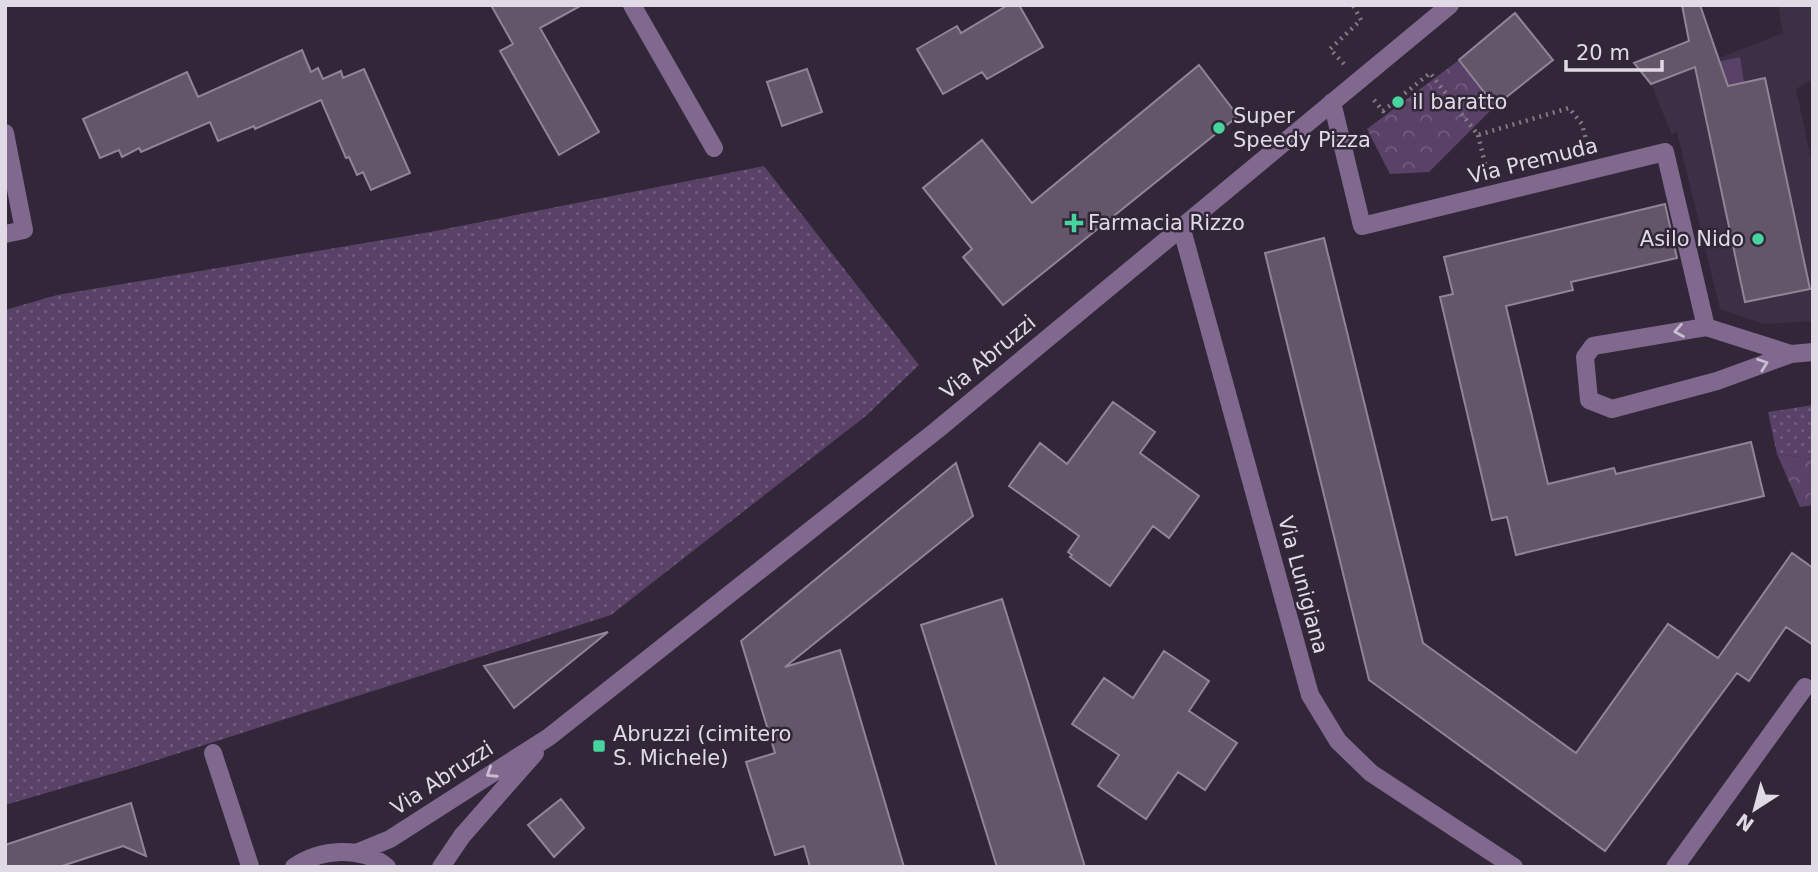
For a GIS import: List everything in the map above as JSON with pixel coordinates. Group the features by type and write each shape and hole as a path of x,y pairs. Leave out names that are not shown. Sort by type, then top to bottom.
{"street":[{"path":"632,5 714,148"},
{"name":"Via Abruzzi","path":"356,853 390,839 549,737 937,429 1450,5"},
{"name":"Via Premuda","path":"1332,102 1362,226 1665,152 1706,327"},
{"path":"5,133 24,230 5,234"},
{"name":"Via Lunigiana","path":"1181,226 1310,695 1338,741 1371,773 1514,867"},
{"path":"1791,354 1706,327 1593,346 1585,357 1589,400 1612,408 1717,381 1791,354 1813,352"},
{"path":"1675,867 1805,687"},
{"name":"Via Abruzzi","path":"440,867 462,836 549,737"},
{"path":"213,752 249,866"},
{"path":"294,867 306,859 331,852 356,853 387,867"}],"path":[{"path":"1353,5 1361,20 1330,49 1383,111 1430,73 1478,135 1493,194"},
{"path":"1478,135 1569,108 1582,124 1593,169"}],"shaded area":[{"name":"Asilo Nido","path":"1778,5 1813,5 1813,79 1796,89 1813,168 1813,321 1764,324 1720,309 1677,132 1672,135 1651,84 1783,33"}],"green space":[{"path":"1740,57 1744,82 1703,90 1698,66"},
{"path":"1459,60 1483,90 1479,93 1492,109 1429,172 1390,174 1367,129"},
{"path":"764,166 919,365 867,415 611,615 132,768 5,805 5,310 57,295 430,232"},
{"path":"1813,405 1813,459 1777,454 1768,412"},
{"path":"1777,454 1813,459 1813,505 1800,507"}],"building":[{"path":"491,5 582,5 540,28 599,132 559,155 500,51 513,44"},
{"path":"1008,5 1019,5 1043,47 987,79 982,72 943,94 917,49 957,26 961,33"},
{"path":"1682,5 1700,5 1728,86 1765,78 1810,289 1745,302 1695,67 1651,84 1634,63 1689,41"},
{"path":"1515,13 1553,60 1495,106 1459,60"},
{"path":"302,50 311,72 318,68 323,79 341,71 343,78 364,69 410,173 371,190 363,172 357,175 349,157 346,158 321,100 255,129 254,126 218,141 210,122 141,152 139,148 122,157 119,150 100,158 83,119 187,72 198,97"},
{"path":"1199,65 1238,116 1003,305 963,257 972,249 923,188 982,140 1032,203"},
{"path":"807,69 822,112 782,126 767,82"},
{"path":"1665,204 1677,258 1571,282 1573,290 1506,306 1548,484 1614,468 1616,474 1751,442 1764,496 1516,555 1507,517 1492,520 1440,297 1453,294 1444,257"},
{"path":"1324,238 1423,643 1576,753 1668,624 1718,658 1792,553 1813,568 1813,645 1786,627 1749,681 1737,673 1605,851 1369,680 1265,253"},
{"path":"1113,402 1155,432 1140,453 1199,496 1169,538 1153,526 1110,586 1070,557 1072,555 1068,552 1079,536 1009,486 1040,443 1067,464"},
{"path":"956,463 973,516 785,667 840,650 904,867 810,867 804,846 775,855 746,762 775,753 741,641"},
{"path":"1002,599 1085,867 997,867 921,625"},
{"path":"608,632 514,708 484,666"},
{"path":"1164,651 1209,681 1189,711 1237,743 1205,790 1178,772 1146,819 1098,786 1119,755 1072,724 1104,678 1133,698"},
{"path":"561,799 584,828 554,857 528,825"},
{"path":"131,803 146,856 123,846 59,867 5,867 5,845"}],"place":[{"name":"il baratto","path":"1398,102"},
{"name":"Super Speedy Pizza","path":"1219,128"},
{"name":"Farmacia Rizzo","path":"1074,223"},
{"name":"Asilo Nido","path":"1758,239"},
{"name":"Abruzzi (cimitero S. Michele)","path":"599,746"}]}
